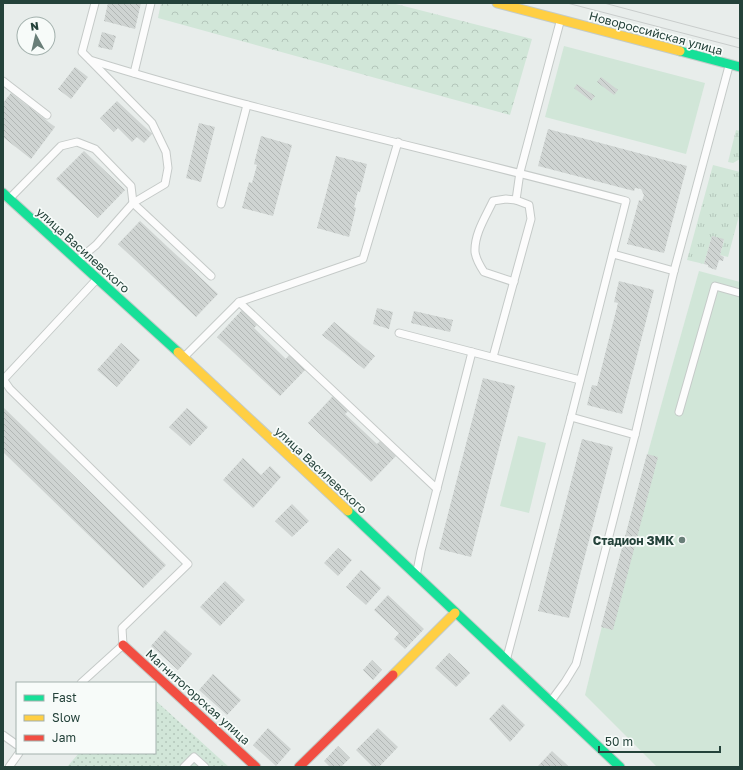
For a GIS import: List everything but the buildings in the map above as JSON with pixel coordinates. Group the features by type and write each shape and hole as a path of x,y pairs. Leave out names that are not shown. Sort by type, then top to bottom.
{"street":[{"name":"Новороссийская улица","path":"497,3 529,7 560,20 740,67"},
{"name":"улица Василевского","path":"6,196 184,357 620,767"},
{"path":"299,767 345,721 378,691 455,613"},
{"name":"Магнитогорская улица","path":"123,645 256,767"}],"lane":[{"path":"78,260 96,244 133,203 165,184 168,168 166,152 152,123 82,52 95,3"},
{"path":"134,73 151,3"},
{"path":"516,200 520,172 560,20"},
{"path":"90,60 247,105 520,172 626,201 571,417 506,660"},
{"path":"550,701 565,682 576,664 635,436 674,271 730,64"},
{"path":"3,81 47,115"},
{"path":"221,204 247,105"},
{"path":"6,196 61,146 77,142 96,149 131,186 133,203 211,276"},
{"path":"184,357 240,302 363,259 398,142"},
{"path":"493,357 514,282 531,219 529,206 516,200 506,199 493,201 479,232 475,252 478,263 484,272 514,282"},
{"path":"613,254 674,271"},
{"path":"82,682 123,645 122,628 188,564 10,389 3,379 97,278"},
{"path":"680,412 715,286 740,293"},
{"path":"240,302 437,489"},
{"path":"399,332 580,380"},
{"path":"416,576 421,551 472,352"},
{"path":"571,417 635,436"},
{"path":"3,734 16,744"},
{"path":"9,767 18,754"},
{"path":"184,767 194,757 205,767"}],"green space":[{"path":"161,3 392,3 532,39 510,115 158,18"},
{"path":"564,46 705,83 686,154 545,117"},
{"path":"736,130 740,131 740,159 733,163 728,162"},
{"path":"713,165 740,172 740,212 728,257 720,255 724,240 712,236 704,264 687,260"},
{"name":"Стадион ЗМК","path":"699,271 740,282 740,767 657,767 585,695 625,536"},
{"path":"518,436 546,443 529,513 500,506"},
{"path":"156,701 229,767 67,767 78,754 156,754"}],"tram line":[{"path":"567,3 740,48"},
{"path":"604,3 740,39"}],"traffic: fast":[{"path":"680,51 740,67"},
{"path":"3,193 178,352"},
{"path":"348,511 620,767"}],"traffic: slow":[{"path":"497,3 680,51"},
{"path":"178,352 348,511"},
{"path":"393,675 455,613"}],"traffic: jam":[{"path":"123,645 256,767"},
{"path":"299,767 393,675"}],"place":[{"name":"Стадион ЗМК","path":"682,540"}]}
